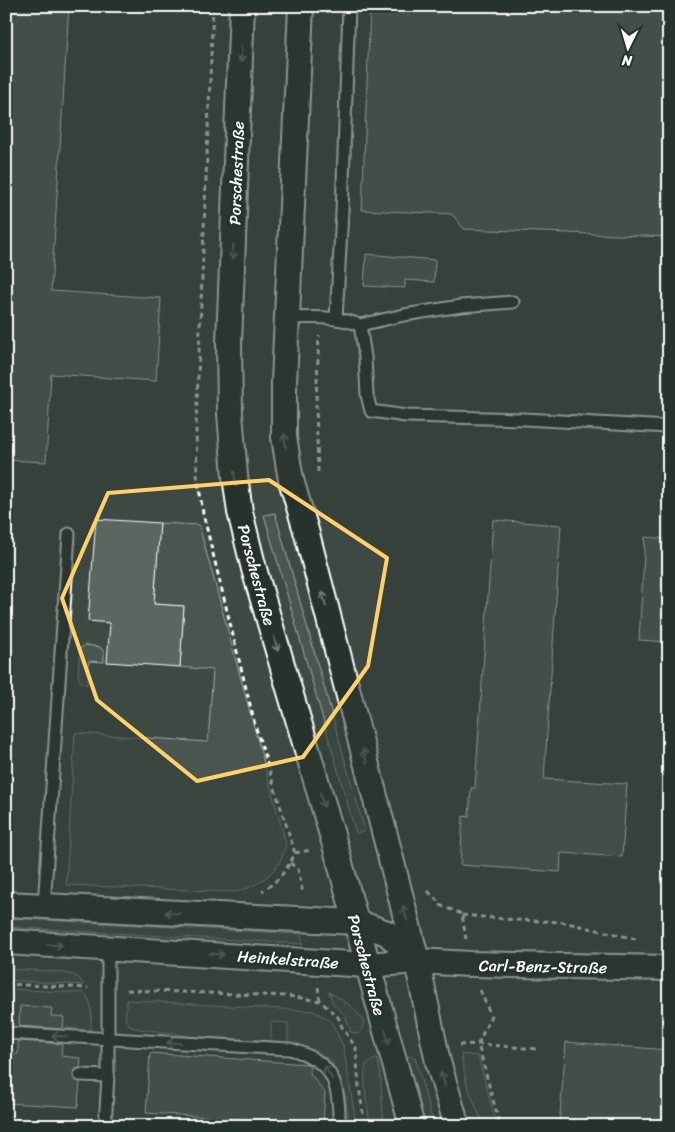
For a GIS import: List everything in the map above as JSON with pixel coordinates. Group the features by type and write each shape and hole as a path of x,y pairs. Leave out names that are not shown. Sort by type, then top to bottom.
{"street":[{"name":"Porschestraße","path":"242,6 229,343 230,413 235,476 246,538 356,922 412,1126"},
{"path":"301,6 284,383 284,438 291,480 359,734 417,961 438,1062 457,1126"},
{"path":"6,904 356,922 387,933 417,961"},
{"name":"Heinkelstraße","path":"6,942 367,965 417,961"},
{"name":"Carl-Benz-Straße","path":"417,961 470,964 669,968"}],"lane":[{"path":"336,319 342,212 349,6"},
{"path":"287,318 320,317 347,320 360,326 404,315 461,306 513,302"},
{"path":"360,326 365,357 367,395 371,411 406,416 524,419 669,427"},
{"path":"44,906 69,534"},
{"path":"105,1126 108,1076 108,948"},
{"path":"6,1033 290,1050 305,1054 321,1063 330,1072 337,1097 339,1122"},
{"path":"80,1075 108,1076"}],"path":[{"path":"318,473 316,403 320,317"},
{"path":"426,883 428,892 442,906 462,914 516,920 563,922 642,940"},
{"path":"462,914 470,964 492,1016 478,1044 500,1126"},
{"path":"6,984 108,990 288,996 320,1001 338,1017 342,1027 356,1048 365,1126"}],"highlighted area":[{"path":"269,480 387,558 368,666 303,757 197,781 97,700 62,598 108,493"}],"shaded area":[{"path":"6,6 669,6 669,1126 6,1126"},
{"path":"275,513 365,831 356,833 264,515"},
{"path":"160,523 199,525 286,844 280,861 268,876 252,886 234,892 66,885 75,733 208,742 213,670 180,667 184,606 154,604"},
{"path":"85,645 100,647 104,652 104,662 89,661 87,685 81,682 78,675 80,649"},
{"path":"6,918 301,934 303,944 6,927"},
{"path":"6,969 52,971 70,974 79,978 84,985 6,980"},
{"path":"6,989 84,993 91,1005 91,1030 65,1028 51,1016 20,1007 19,1027 6,1026"},
{"path":"329,992 348,1004 361,1016 363,1026 361,1032 358,1034 351,1032 345,1015 333,1004"},
{"path":"127,1000 314,1011 330,1020 343,1045 356,1123 348,1122 346,1097 332,1062 314,1050 288,1043 288,1023 271,1022 271,1041 187,1036 145,1030 131,1027 125,1018"},
{"path":"461,1054 478,1056 497,1126 484,1126 467,1086"},
{"path":"405,1056 415,1057 434,1126 425,1126"},
{"path":"377,1058 380,1070 384,1126 371,1126 366,1095 366,1064"}],"building":[{"path":"6,6 69,6 51,291 161,298 156,381 51,374 46,462 6,460"},
{"path":"370,6 669,6 669,237 464,229 452,214 362,210"},
{"path":"366,254 435,260 434,282 405,280 405,288 364,286"},
{"path":"96,519 160,523 154,604 184,606 180,667 107,662 110,623 88,621"},
{"path":"493,520 561,525 544,779 627,784 622,857 561,853 560,872 460,865 463,816 469,817 471,788 475,788"},
{"path":"645,537 669,539 669,642 639,640"},
{"path":"20,1006 52,1008 51,1016 64,1017 63,1029 19,1026"},
{"path":"18,1041 62,1044 61,1056 81,1058 80,1068 76,1069 73,1074 74,1079 80,1082 78,1107 6,1103 6,1053 18,1054"},
{"path":"566,1042 669,1050 669,1126 559,1126"},
{"path":"150,1053 310,1065 310,1073 325,1093 323,1124 146,1113"}]}
